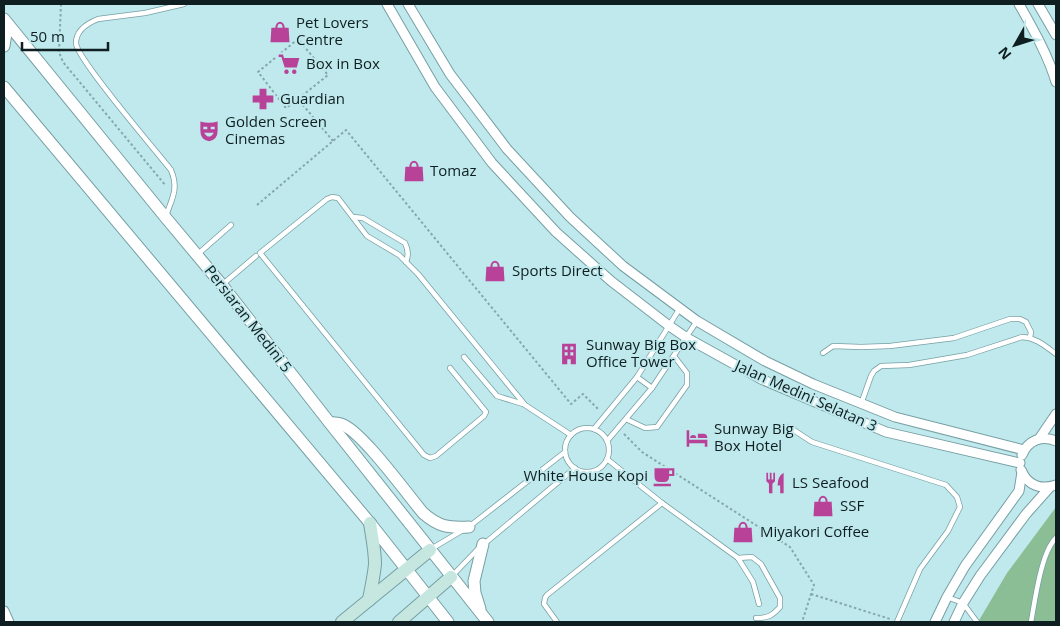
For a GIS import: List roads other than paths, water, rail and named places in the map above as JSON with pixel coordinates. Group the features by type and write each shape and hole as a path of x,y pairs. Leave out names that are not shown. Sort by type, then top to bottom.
{"main road":[{"path":"369,600 375,562 370,523"},
{"path":"342,622 430,550"},
{"path":"399,622 451,577"}],"street":[{"name":"Jalan Medini Selatan 3","path":"387,4 435,87 492,163 556,232 611,281 668,325 687,338 760,379 886,432 1021,468"},
{"name":"Jalan Medini Selatan 3","path":"408,4 450,74 507,149 570,218 623,266 697,321 773,365 861,404 895,417 1024,450"},
{"path":"1019,4 1029,21 1056,82"},
{"path":"1038,4 1056,35"},
{"path":"4,20 6,33 4,46"},
{"name":"Persiaran Medini 5","path":"4,20 222,285 485,619"},
{"path":"4,87 370,523 448,622"},
{"path":"1039,439 1056,414"},
{"path":"329,422 342,424 367,445 428,518 450,528 469,527"},
{"path":"935,622 965,566 1019,491 1021,458 1024,450 1030,443 1039,439 1049,438 1056,441"},
{"path":"1021,468 1025,477 1032,484 1040,487 1053,486"},
{"path":"954,622 963,603 980,576 1026,514 1053,486"},
{"path":"483,544 474,581 475,593 485,619"},
{"path":"4,611 9,622"}],"lane":[{"path":"166,218 175,184 171,170 94,74 77,50 76,42 80,31 98,19 145,13 184,4"},
{"path":"450,368 486,412 484,416 436,456 430,458 426,457 260,253 329,197 338,198 367,236 399,255 418,274 524,404"},
{"path":"353,218 363,218 405,243 408,250 406,262"},
{"path":"196,255 231,225"},
{"path":"222,285 256,256"},
{"path":"594,429 637,377 680,308"},
{"path":"823,353 833,346 890,346 954,338 1010,319 1020,319 1026,322 1031,332 1030,338"},
{"path":"607,441 652,388 697,321"},
{"path":"861,404 871,376 881,366 910,365 967,355 1022,337 1039,342 1056,354"},
{"path":"626,419 645,428 657,427 687,385 687,373 674,356"},
{"path":"464,357 497,396 524,404 571,435"},
{"path":"637,377 652,388"},
{"path":"789,427 812,442 946,485 957,497 960,507 948,531 920,569 897,622"},
{"path":"588,428 599,432 607,441 609,447 606,460 592,471 580,471 575,468 570,464 565,452 567,440 571,435 576,431 588,428"},
{"path":"430,550 469,527 565,452"},
{"path":"606,460 738,558 752,582 759,604"},
{"path":"451,577 483,544 575,468"},
{"path":"557,622 544,604 547,595 662,503"},
{"path":"1031,622 1044,560 1048,549 1056,538"},
{"path":"738,558 752,557 761,564 780,598 780,607 774,613 765,618 756,618"},
{"path":"947,597 963,603 976,622"}],"place":[{"name":"Pet Lovers Centre","path":"280,32"},
{"name":"Box in Box","path":"289,64"},
{"name":"Guardian","path":"263,99"},
{"name":"Golden Screen Cinemas","path":"209,131"},
{"name":"Tomaz","path":"414,171"},
{"name":"Sports Direct","path":"495,271"},
{"name":"Sunway Big Box Office Tower","path":"569,354"},
{"name":"Sunway Big Box Hotel","path":"697,438"},
{"name":"White House Kopi","path":"664,476"},
{"name":"LS Seafood","path":"775,483"},
{"name":"SSF","path":"823,506"},
{"name":"Miyakori Coffee","path":"743,532"}]}
